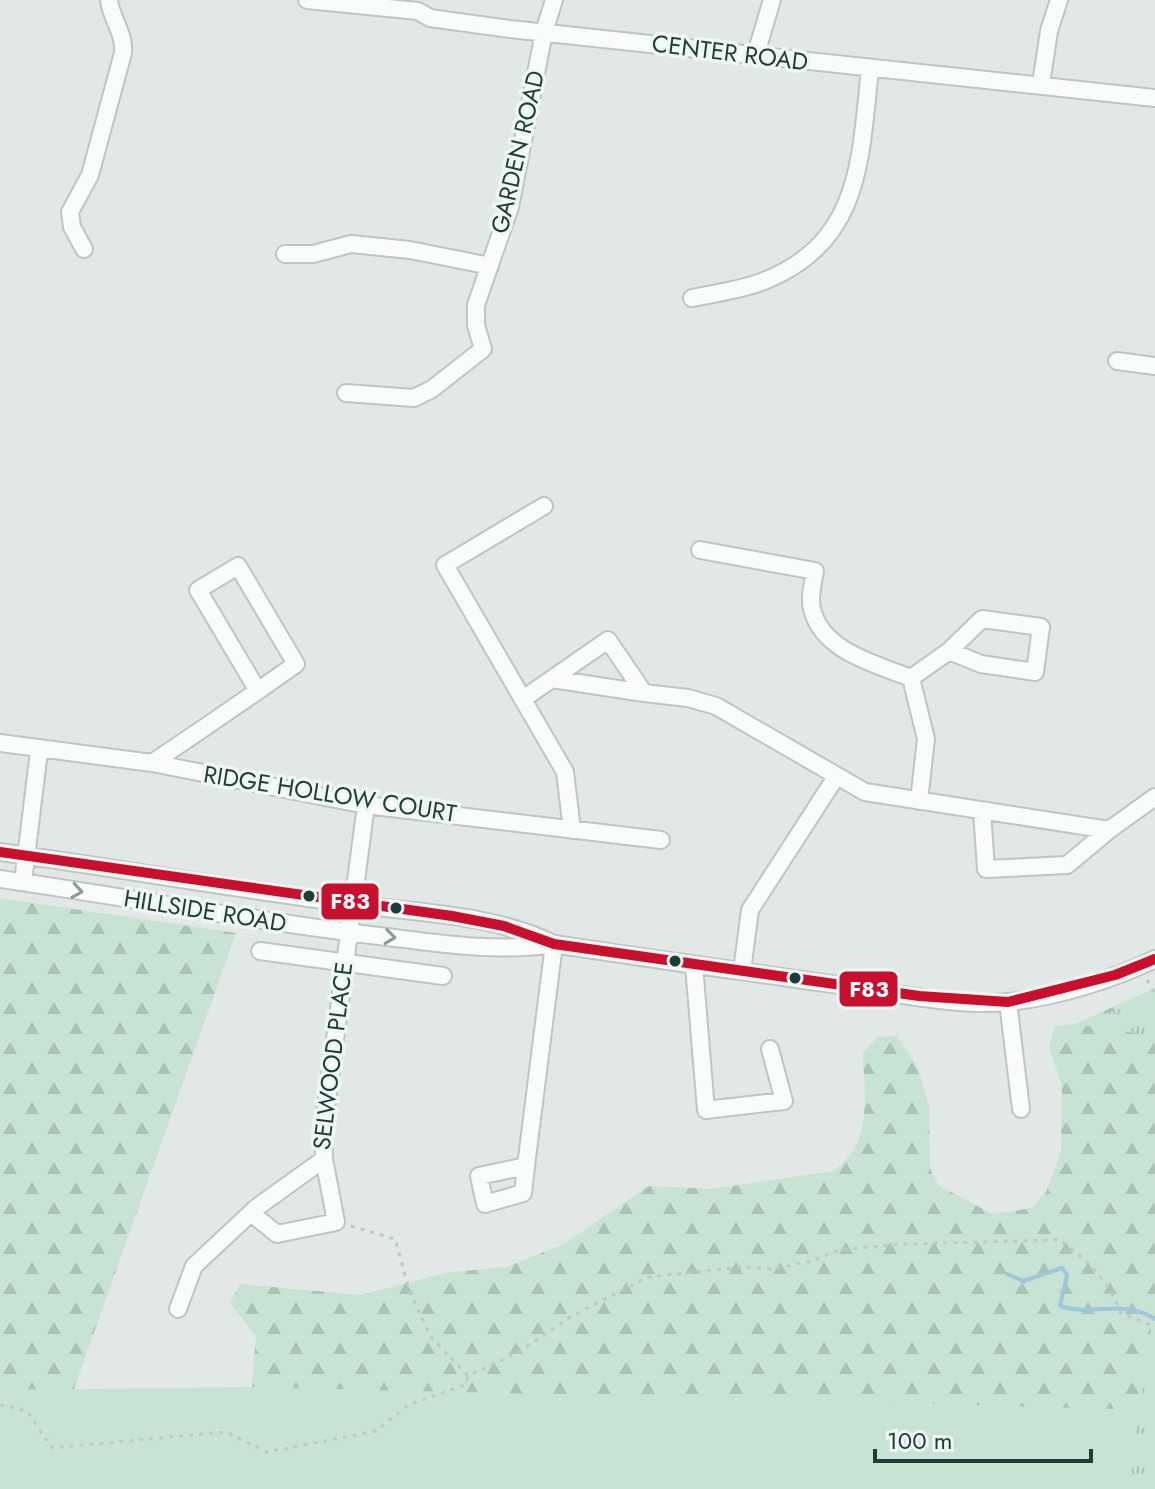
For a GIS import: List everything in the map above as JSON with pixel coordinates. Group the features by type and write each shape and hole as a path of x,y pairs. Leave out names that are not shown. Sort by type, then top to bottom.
{"street":[{"path":"84,249 72,227 70,212 90,175 123,53 121,32 110,12 109,0"},
{"name":"CENTER ROAD","path":"307,0 418,11 430,18 755,57 1155,98"},
{"name":"GARDEN ROAD","path":"346,393 414,398 432,389 483,349 476,325 476,305 510,207 544,32 554,0"},
{"path":"755,57 772,0"},
{"path":"1041,84 1049,31 1059,0"},
{"path":"692,298 762,282 805,259 829,235 855,188 870,69"},
{"path":"285,254 313,254 351,244 410,250 490,266"},
{"path":"1117,361 1155,366"},
{"path":"544,506 445,565 565,772 572,830"},
{"path":"700,550 815,571 811,606 822,635 868,661 911,678"},
{"path":"152,763 258,691 296,664 238,566 198,590 258,691"},
{"path":"911,678 949,651 982,619 1041,627 1035,672 981,664 949,651"},
{"path":"523,699 608,640 644,693"},
{"path":"911,678 926,739 919,801"},
{"path":"552,679 688,698 716,706 865,792 1109,830"},
{"name":"RIDGE HOLLOW COURT","path":"0,743 39,751 152,763 366,805 661,840"},
{"path":"23,882 39,751"},
{"path":"742,971 750,910 836,777"},
{"path":"982,811 986,869 1067,865 1155,797"},
{"name":"SELWOOD PLACE","path":"178,1309 194,1266 251,1213 324,1159 323,1130 366,805"},
{"name":"HILLSIDE ROAD","path":"0,852 352,904 474,918 534,934 554,944 919,996 1008,1002 1115,975 1155,959"},
{"name":"HILLSIDE ROAD","path":"0,879 348,932 464,946 525,949 554,944"},
{"path":"526,1166 479,1176 485,1204 523,1193 554,944"},
{"path":"260,951 443,976"},
{"path":"694,965 706,1110 784,1101 770,1049"},
{"path":"1008,1002 1021,1109"},
{"path":"251,1213 277,1234 336,1222 324,1159"}],"path":[{"path":"336,1222 395,1239 410,1293 431,1337 468,1376"},
{"path":"0,1405 27,1411 52,1448 226,1432 267,1452 376,1431 408,1405 465,1385 468,1376 520,1351 570,1317 648,1277 742,1267 772,1269 813,1261 838,1250 904,1244 1059,1240 1075,1250 1110,1287 1120,1312 1155,1327"}],"green space":[{"path":"0,898 236,933 74,1389 0,1390"},
{"path":"1155,988 1155,1410 252,1387 256,1336 230,1303 240,1284 361,1295 445,1273 506,1267 564,1244 649,1186 711,1189 833,1171 846,1160 861,1133 865,1102 863,1053 877,1037 897,1036 918,1068 929,1106 930,1168 938,1185 992,1214 1032,1208 1046,1192 1061,1152 1062,1086 1049,1047 1055,1026 1075,1024"},
{"path":"1155,997 1155,1036 1075,1024"},
{"path":"1155,1298 1155,1489 1129,1489"},
{"path":"252,1387 1155,1410 1155,1489 0,1489 0,1390"}],"waterway":[{"path":"1007,1274 1023,1281 1062,1268 1067,1275 1060,1306 1084,1310 1132,1310 1155,1319"}],"transit line":[{"name":"F83","path":"0,852 452,916 504,926 554,944 919,996 1008,1002 1115,975 1155,959"}]}
